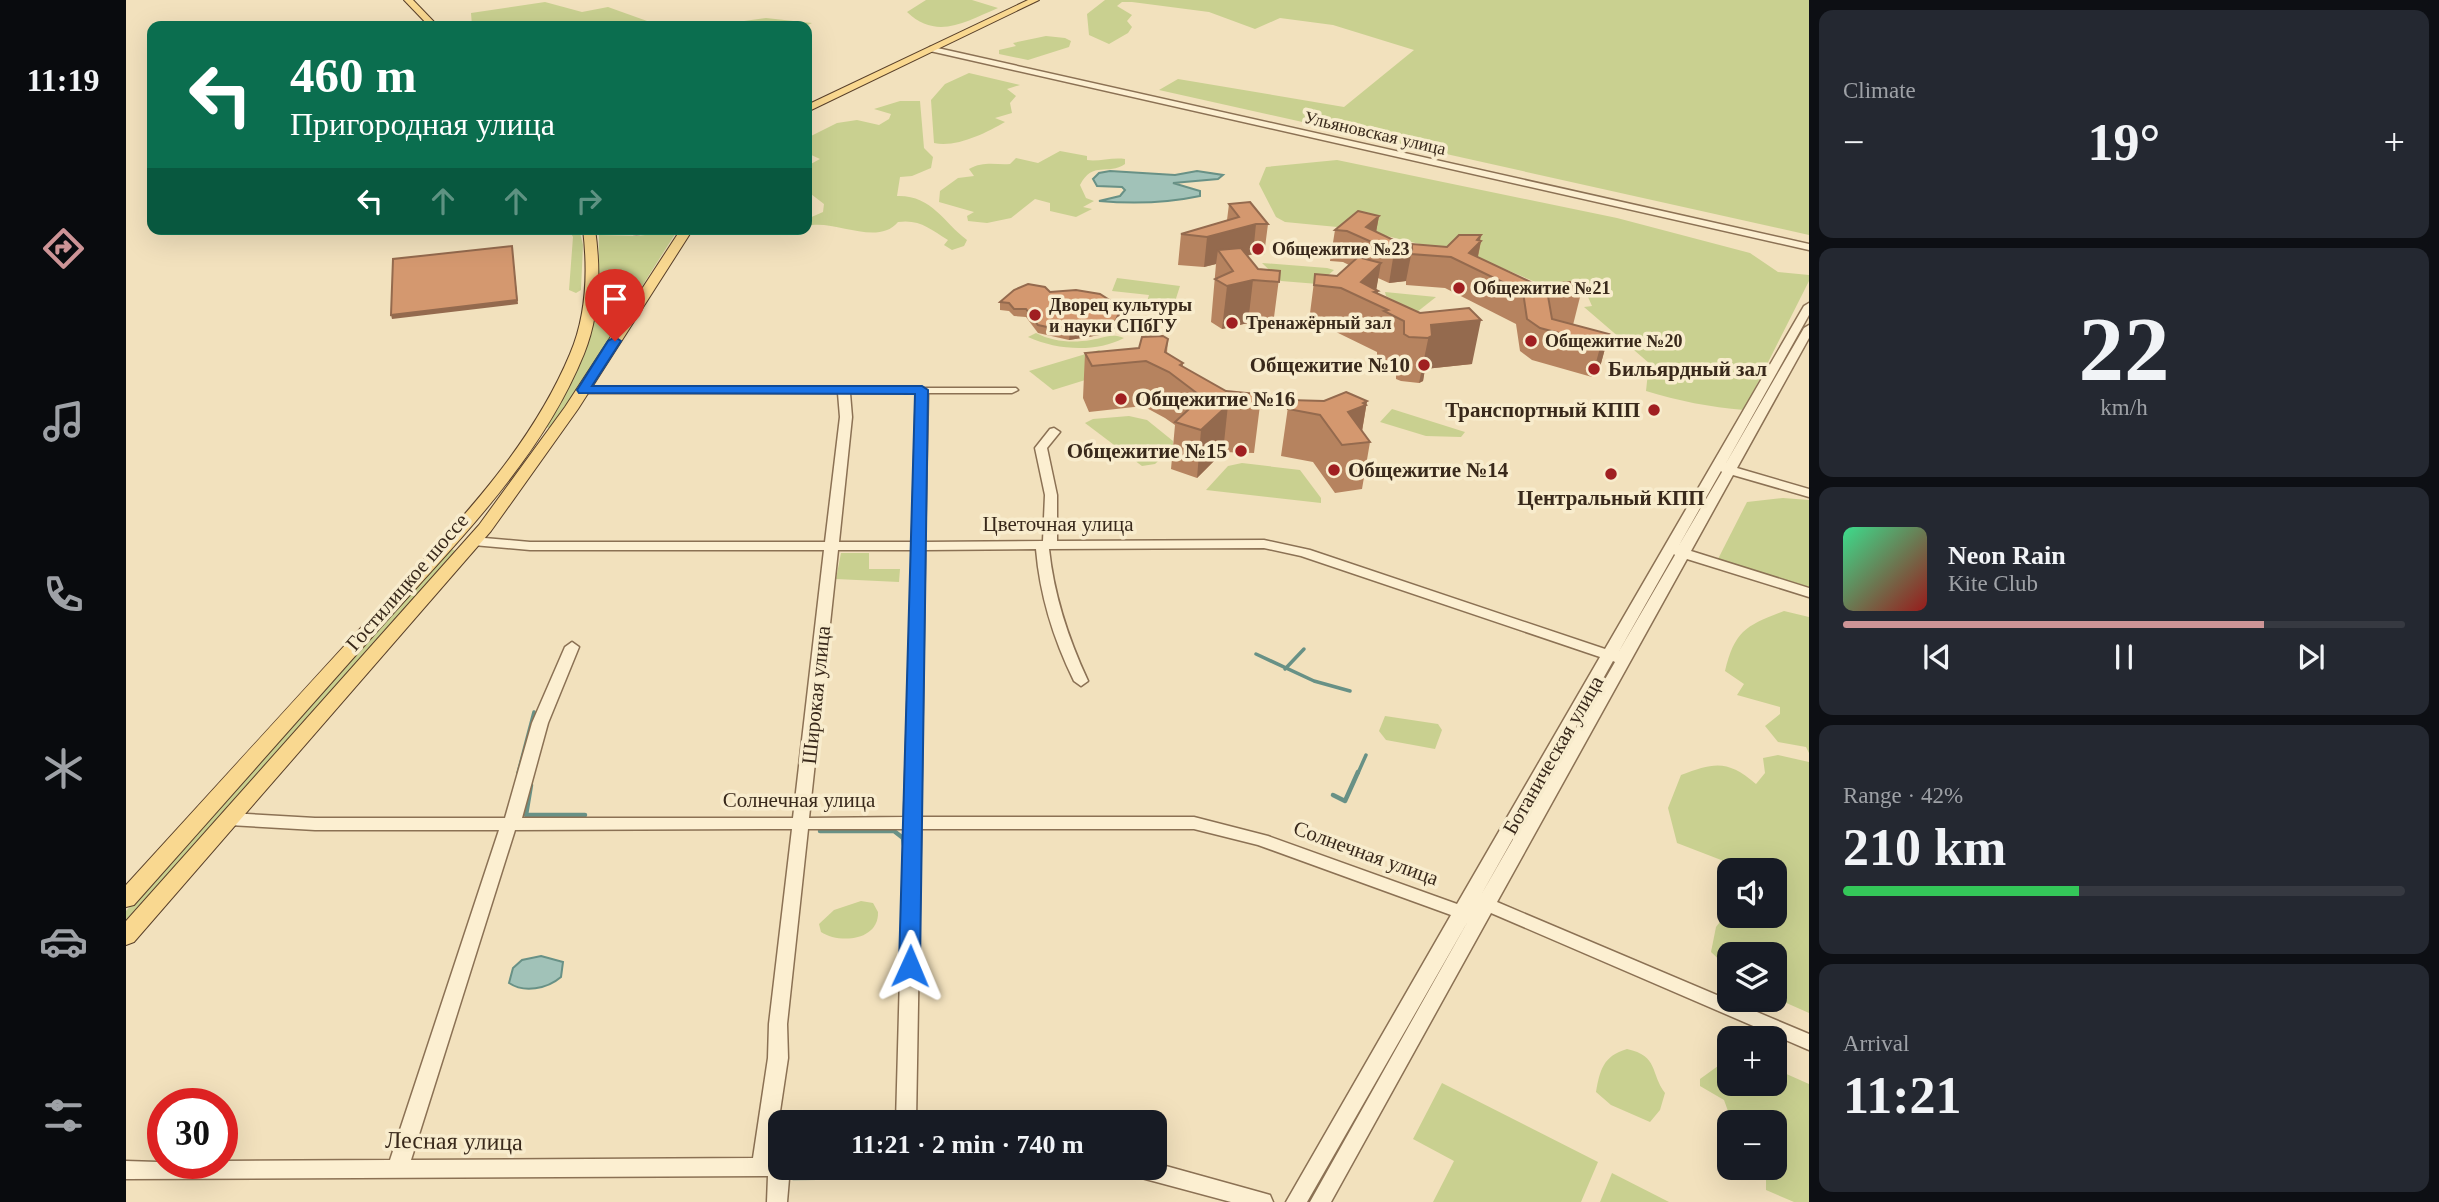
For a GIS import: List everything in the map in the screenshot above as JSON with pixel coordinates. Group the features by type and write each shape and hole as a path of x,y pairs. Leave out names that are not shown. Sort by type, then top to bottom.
{"main road":[{"path":"408,0 429,21"},
{"path":"812,107 1035,0"},
{"name":"Гостилицкое шоссе","path":"126,899 452,537 514,459 559,390 574,360 592,298 589,235"},
{"name":"Гостилицкое шоссе","path":"126,936 473,541 583,390 683,235"},
{"path":"452,537 473,541"}],"street":[{"name":"Ульяновская улица","path":"936,48 1809,245"},
{"name":"Ботаническая улица","path":"1724,469 1809,306"},
{"name":"Ботаническая улица","path":"1296,1202 1475,908 1724,469 1809,328"},
{"path":"583,390 1012,390"},
{"path":"906,1110 922,390"},
{"name":"Широкая улица","path":"776,1110 778,1024 846,417 844,391"},
{"path":"1054,432 1041,448 1051,495 1045,583 1054,623 1081,681"},
{"path":"1724,469 1809,493"},
{"name":"Цветочная улица","path":"473,541 542,546 1252,544 1285,548 1617,658"},
{"path":"1677,551 1809,593"},
{"path":"398,1167 501,846 517,812 540,723 572,647"},
{"name":"Солнечная улица","path":"229,819 289,824 1175,822 1214,826 1475,908 1809,1042"},
{"name":"Ботаническая улица","path":"1320,1202 1475,908"},
{"name":"Лесная улица","path":"126,1170 768,1167"},
{"path":"1167,1175 1262,1202"},
{"name":"Широкая улица","path":"775,1180 777,1202"}],"green space":[{"path":"926,0 972,0 998,8 963,23 941,27 918,21 907,12"},
{"path":"1105,0 1809,0 1809,235 1159,90 1178,79 1344,107 1414,50 1333,25 1280,18 1255,29 1209,12 1132,2 1122,2 1117,6 1132,15 1127,21 1132,27 1128,33 1109,44 1089,35 1087,14"},
{"path":"545,2 582,12 608,7 647,21 472,21 471,13"},
{"path":"766,18 794,21 744,21"},
{"path":"1046,36 1065,38 1071,41 1069,47 1028,60 999,54 999,50 1016,46 1013,43"},
{"path":"969,73 1020,85 1007,89 1016,96 1010,103 1012,113 995,118 1005,122 971,138 952,143 934,143 931,100 945,84"},
{"path":"900,101 920,101 924,148 933,157 931,168 912,176 900,177 897,196 909,197 928,205 967,240 964,246 952,250 944,245 948,240 924,226 906,221 879,232 812,226 812,217 823,212 824,204 812,195 812,163 820,159 812,155 812,136 837,123 857,120 879,125 889,119 891,114 874,109"},
{"path":"1060,151 1087,156 1087,160 1125,159 1125,164 1119,167 1095,171 1085,177 1080,185 1086,198 1094,201 1083,207 1092,209 1076,217 1050,211 1050,203 1035,199 1011,218 987,223 968,221 967,216 974,212 939,202 940,191 958,178 974,176 969,169 985,164 1010,164 1016,158 1038,163"},
{"path":"1337,160 1617,218 1750,253 1778,272 1809,275 1809,281 1744,410 1670,398 1646,391 1649,363 1584,307 1592,306 1588,297 1559,292 1481,259 1358,229 1285,222 1276,217 1259,184 1266,167"},
{"path":"572,235 580,235 583,245 581,290 576,293 569,290"},
{"path":"599,235 674,235 552,428 543,427 585,353 598,295"},
{"path":"1262,263 1334,270 1318,284 1281,281"},
{"path":"1117,278 1180,286 1172,311 1145,308 1149,295 1112,291"},
{"path":"1385,292 1436,297 1417,312 1386,296"},
{"path":"1036,333 1056,340 1070,341 1112,336 1124,338 1101,346 1076,348 1051,345 1028,337"},
{"path":"1099,350 1124,368 1053,390 1029,371"},
{"path":"1392,409 1465,432 1461,437 1426,436 1380,422"},
{"path":"1129,416 1147,420 1173,441 1173,447 1155,464 1142,466 1085,423 1093,419"},
{"path":"1242,463 1300,470 1321,498 1321,503 1206,490 1228,466"},
{"path":"1783,498 1809,500 1809,587 1718,559 1747,502"},
{"path":"451,549 456,551 126,924 126,911"},
{"path":"841,553 869,553 869,569 900,569 899,582 836,579"},
{"path":"1784,611 1809,617 1809,753 1806,747 1778,742 1765,726 1780,714 1780,707 1737,695 1744,684 1725,671 1733,646 1744,631"},
{"path":"1385,716 1438,724 1442,730 1435,749 1386,740 1379,731"},
{"path":"1778,755 1809,762 1809,1013 1787,1003 1787,942 1717,942 1717,958 1711,952 1717,926 1717,928 1787,928 1787,858 1717,858 1677,843 1668,808 1681,775 1721,766 1737,771 1756,784 1765,773 1763,758"},
{"path":"861,901 873,903 878,912 877,922 872,929 847,939 821,932 819,924 834,910"},
{"path":"1627,1049 1637,1052 1649,1061 1665,1093 1660,1110 1650,1122 1611,1105 1596,1092 1604,1065 1613,1056"},
{"path":"1717,1067 1717,1096 1700,1086 1700,1079"},
{"path":"1787,1074 1809,1084 1809,1202 1794,1202 1766,1190 1766,1180 1787,1180 1787,1110 1728,1110 1724,1100 1717,1096 1787,1096"},
{"path":"1442,1083 1598,1162 1581,1202 1433,1202 1454,1161 1413,1139"},
{"path":"1612,1173 1669,1202 1600,1202"}],"water":[{"path":"1110,171 1175,175 1197,171 1223,175 1218,179 1173,183 1200,191 1200,196 1150,202 1099,201 1120,196 1125,190 1122,187 1097,186 1093,179 1099,173"},
{"path":"541,956 563,962 561,977 549,984 528,989 509,983 513,968 522,960"}],"building":[{"path":"1250,202 1268,224 1256,224 1207,237 1181,234 1239,217 1229,204"},
{"path":"1358,211 1379,216 1366,227 1412,249 1412,244 1447,247 1459,235 1481,235 1477,240 1481,241 1469,253 1537,285 1570,282 1581,293 1548,296 1552,319 1609,334 1601,344 1540,328 1527,319 1523,292 1451,257 1411,254 1412,250 1394,252 1347,231 1335,230"},
{"path":"512,246 517,300 391,315 393,259"},
{"path":"1241,248 1258,269 1280,271 1279,282 1253,280 1227,286 1215,279 1233,271 1218,250"},
{"path":"1358,257 1381,263 1361,282 1378,291 1374,292 1420,313 1469,308 1481,320 1431,325 1432,336 1409,337 1404,334 1404,321 1384,311 1388,310 1341,288 1314,285 1315,274 1337,276"},
{"name":"Дворец культуры и науки СПбГУ","path":"1028,284 1045,287 1050,292 1076,290 1100,294 1114,303 1120,311 1116,320 1107,327 1070,332 1038,325 1026,309 1014,309 1009,303 1000,302 1014,290"},
{"path":"1163,336 1168,339 1165,352 1183,363 1180,365 1226,391 1256,394 1261,397 1260,406 1228,405 1201,430 1175,422 1202,397 1169,372 1146,361 1092,366 1085,353 1139,348 1142,337"},
{"path":"1346,392 1367,401 1363,403 1366,405 1348,412 1370,442 1342,445 1320,415 1288,409 1289,400 1324,401"}],"waterway":[{"path":"1286,668 1304,649"},
{"path":"1256,654 1286,668"},
{"path":"1286,668 1314,681 1350,691"},
{"path":"518,773 534,712"},
{"path":"1358,773 1366,755"},
{"path":"1333,795 1345,801 1358,772"},
{"path":"531,785 526,815 585,815"},
{"path":"820,831 894,831 903,838 904,845"}],"place":[{"name":"Общежитие №23","path":"1258,249"},
{"name":"Общежитие №21","path":"1459,288"},
{"name":"Дворец культуры и науки СПбГУ","path":"1035,315"},
{"name":"Тренажёрный зал","path":"1232,323"},
{"name":"Общежитие №20","path":"1531,341"},
{"name":"Общежитие №10","path":"1424,365"},
{"name":"Бильярдный зал","path":"1594,369"},
{"name":"Общежитие №16","path":"1121,399"},
{"name":"Транспортный КПП","path":"1654,410"},
{"name":"Общежитие №15","path":"1241,451"},
{"name":"Общежитие №14","path":"1334,470"},
{"name":"Центральный КПП","path":"1611,474"}],"route":[{"path":"615,341 583,390 922,390 922,461 916,556 910,966"}]}
